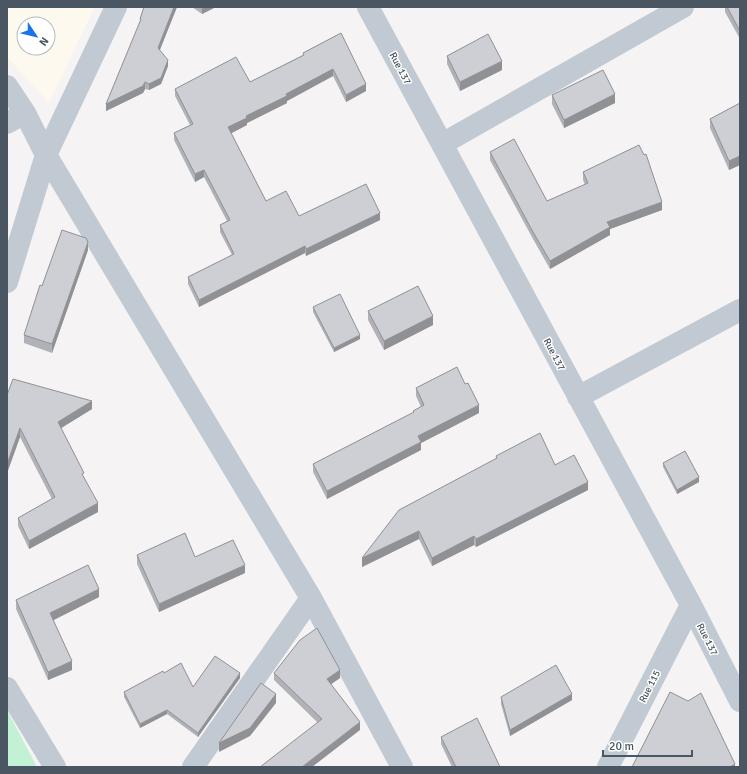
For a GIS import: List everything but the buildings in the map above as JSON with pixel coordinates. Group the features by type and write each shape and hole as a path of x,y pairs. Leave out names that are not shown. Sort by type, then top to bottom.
{"street":[{"path":"7,282 46,155 116,7"},
{"name":"Rue 137","path":"368,7 691,606 740,701"},
{"path":"442,144 683,7"},
{"path":"7,86 16,118 46,155 311,598 402,767"},
{"path":"578,397 740,310"},
{"path":"193,767 311,598"},
{"name":"Rue 115","path":"608,767 691,606"},
{"path":"7,688 55,767"}],"shaded area":[{"path":"7,7 95,7 49,103 7,57"}],"green space":[{"path":"7,710 37,767 7,767"}]}
